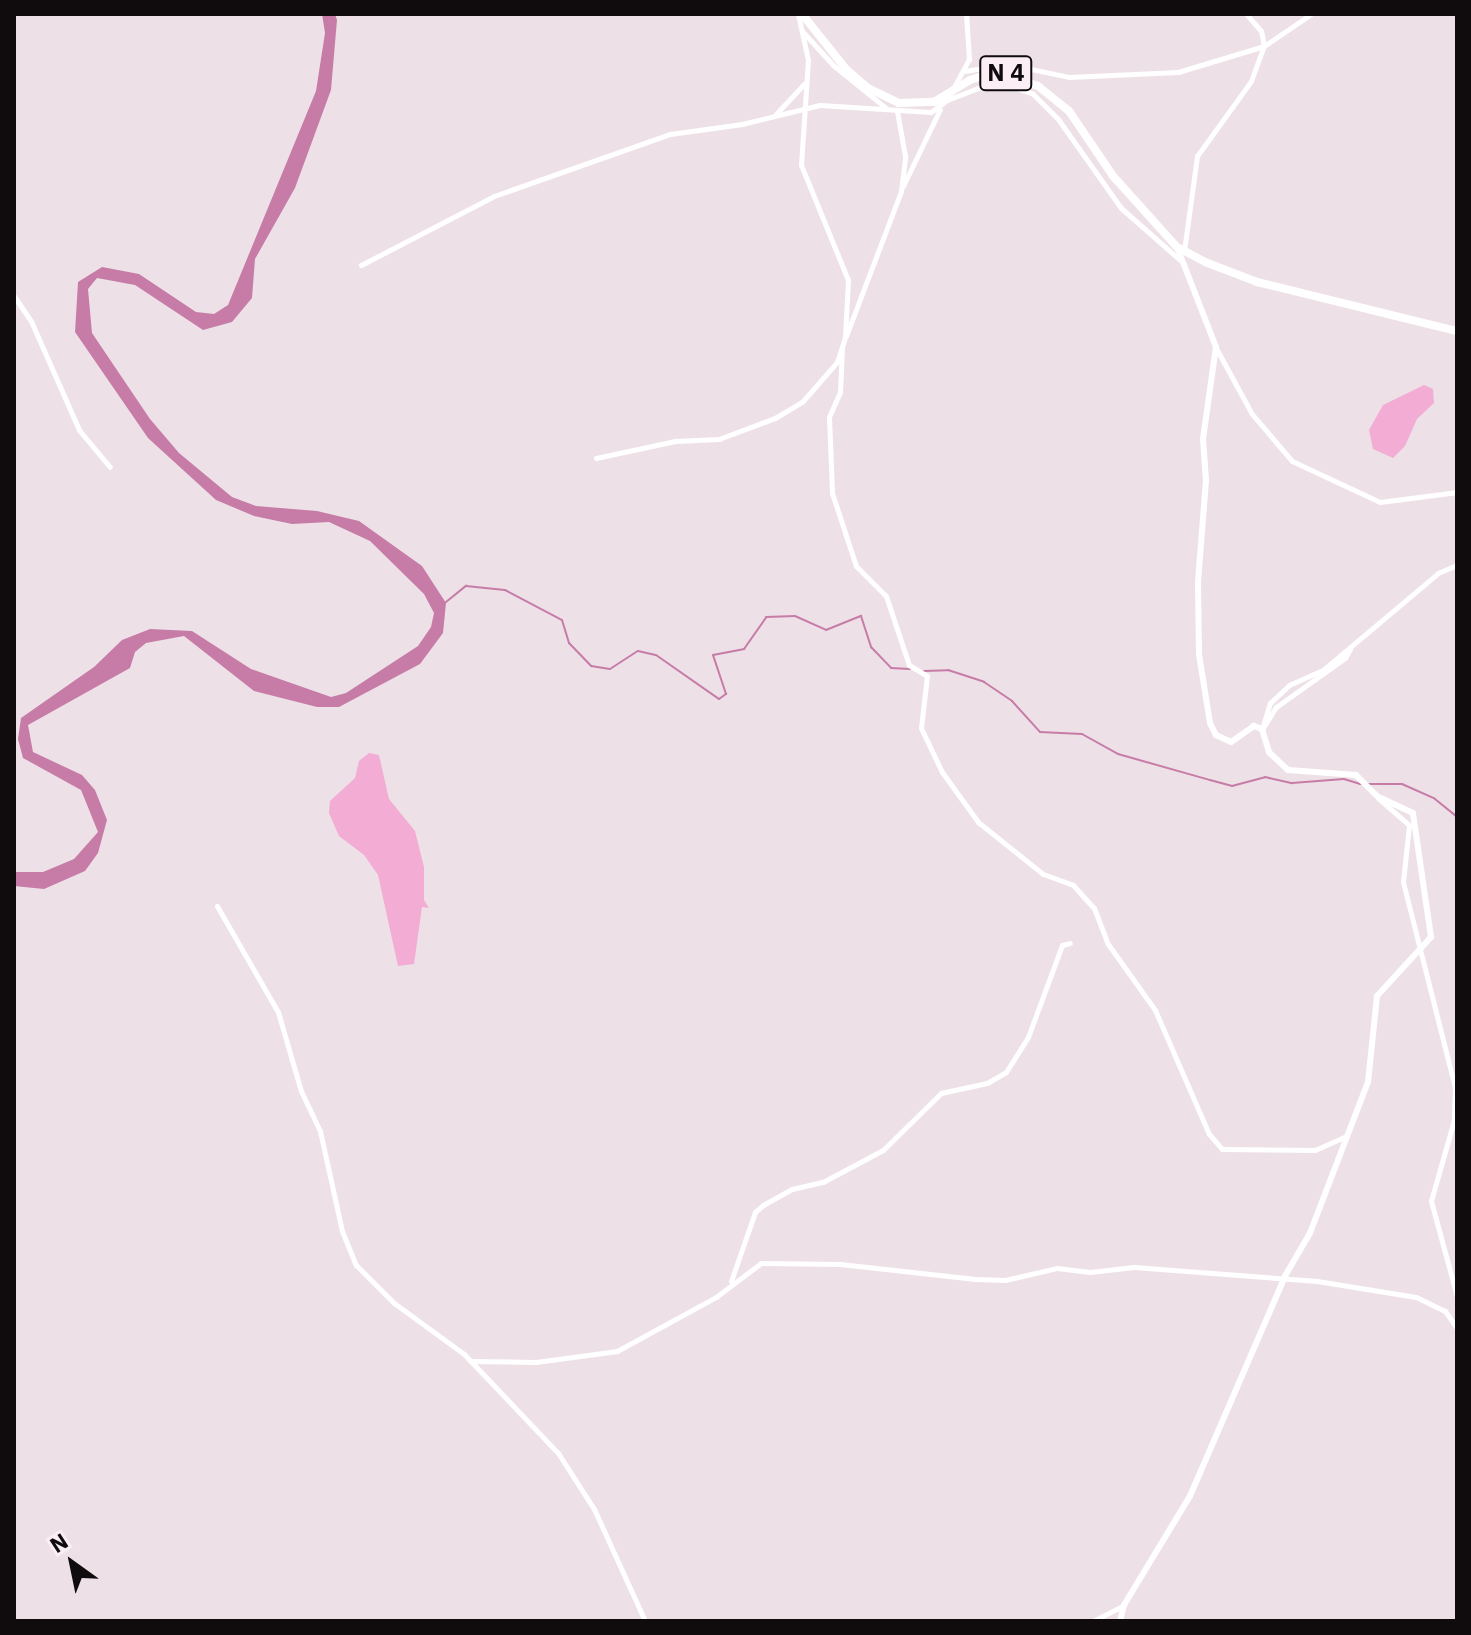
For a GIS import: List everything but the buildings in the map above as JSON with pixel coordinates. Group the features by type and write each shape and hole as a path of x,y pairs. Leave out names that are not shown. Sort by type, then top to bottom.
{"main road":[{"name":"N 4","path":"800,14 846,69 883,97 918,106 949,97 994,72 1038,86 1069,111 1113,176 1181,253 1257,282 1457,331"}],"street":[{"path":"800,14 808,60 804,83 801,165 848,280 845,337"},
{"path":"966,14 969,59 940,109 901,191 842,347 840,392 829,417 832,493 856,566 886,596 909,665 927,676 921,728 942,772 978,822 1043,874 1073,885 1094,908 1108,944 1155,1010 1209,1134 1222,1149 1315,1150 1349,1135"},
{"path":"1246,14 1261,31 1264,46 1251,81 1197,156 1181,253 1216,347 1252,414 1292,461 1380,502 1457,492"},
{"path":"964,71 1007,64 1055,77 1162,75 1264,46 1311,14"},
{"path":"802,31 857,88 889,110"},
{"path":"949,97 996,81 1033,94 1058,119 1121,208 1181,253"},
{"path":"774,115 804,83"},
{"path":"361,265 494,196 670,134 850,105 923,114 940,109"},
{"path":"897,111 905,156 901,191"},
{"path":"14,296 31,321 79,430 110,467"},
{"path":"596,458 675,441 719,439 775,418 818,387 842,347"},
{"path":"1216,347 1203,439 1206,481 1198,582 1201,672 1216,735 1231,742 1254,726 1262,729"},
{"path":"1457,565 1438,573 1350,649 1345,658 1276,707 1262,729 1269,752 1288,770 1356,775 1409,825 1403,882 1455,1087 1454,1120 1431,1201 1457,1297"},
{"path":"1120,1621 1124,1605 1190,1496 1284,1278 1310,1233 1349,1135 1374,1057 1377,996 1431,937 1420,838 1413,813 1378,797"},
{"path":"217,906 278,1012 301,1091 320,1131 350,1255 394,1303 470,1361 572,1472 645,1621"},
{"path":"731,1282 740,1247 763,1205 792,1189 823,1182 883,1150 941,1093 987,1083 1006,1072 1028,1037 1051,974 1057,970 1060,949 1070,943"},
{"path":"470,1361 536,1362 617,1351 716,1297 731,1282 761,1263 796,1262 1005,1280 1057,1268 1090,1272 1134,1267 1284,1278 1416,1297 1445,1311 1457,1328"},
{"path":"1093,1621 1124,1605"}],"shaded area":[{"path":"322,14 335,14 337,20 331,90 295,188 255,259 252,298 232,322 203,330 135,285 97,278 88,289 92,333 150,419 179,453 232,497 256,506 317,511 359,521 422,566 446,603 443,633 420,664 339,707 317,707 254,691 184,636 146,643 135,652 130,668 28,725 33,752 82,775 95,790 107,820 98,853 85,871 44,889 14,886 14,872 43,872 74,859 98,832 81,790 23,758 18,739 21,718 94,667 122,640 150,629 192,631 251,669 331,697 346,693 418,646 431,627 434,613 424,594 370,541 329,522 292,524 254,516 216,500 148,438 75,332 78,282 102,267 139,274 196,312 214,314 228,305 316,91 325,33"},
{"path":"1424,385 1433,389 1434,403 1417,419 1405,446 1393,458 1373,449 1369,430 1383,405"},
{"path":"369,753 379,755 389,799 415,831 424,867 424,900 429,908 422,907 414,964 398,966 378,875 364,855 339,836 329,813 330,801 355,778 359,761"}],"waterway":[{"path":"446,602 466,586 505,590 562,620 569,643 591,666 610,669 638,651 656,655 719,699 726,694 713,655 744,649 766,617 795,616 826,630 861,616 871,647 891,668 910,669"},
{"path":"924,671 948,670 984,682 1012,701 1040,732 1082,734 1118,754 1210,780 1232,786 1265,777 1292,783 1344,779 1360,784 1402,784 1435,799 1457,817"}]}
